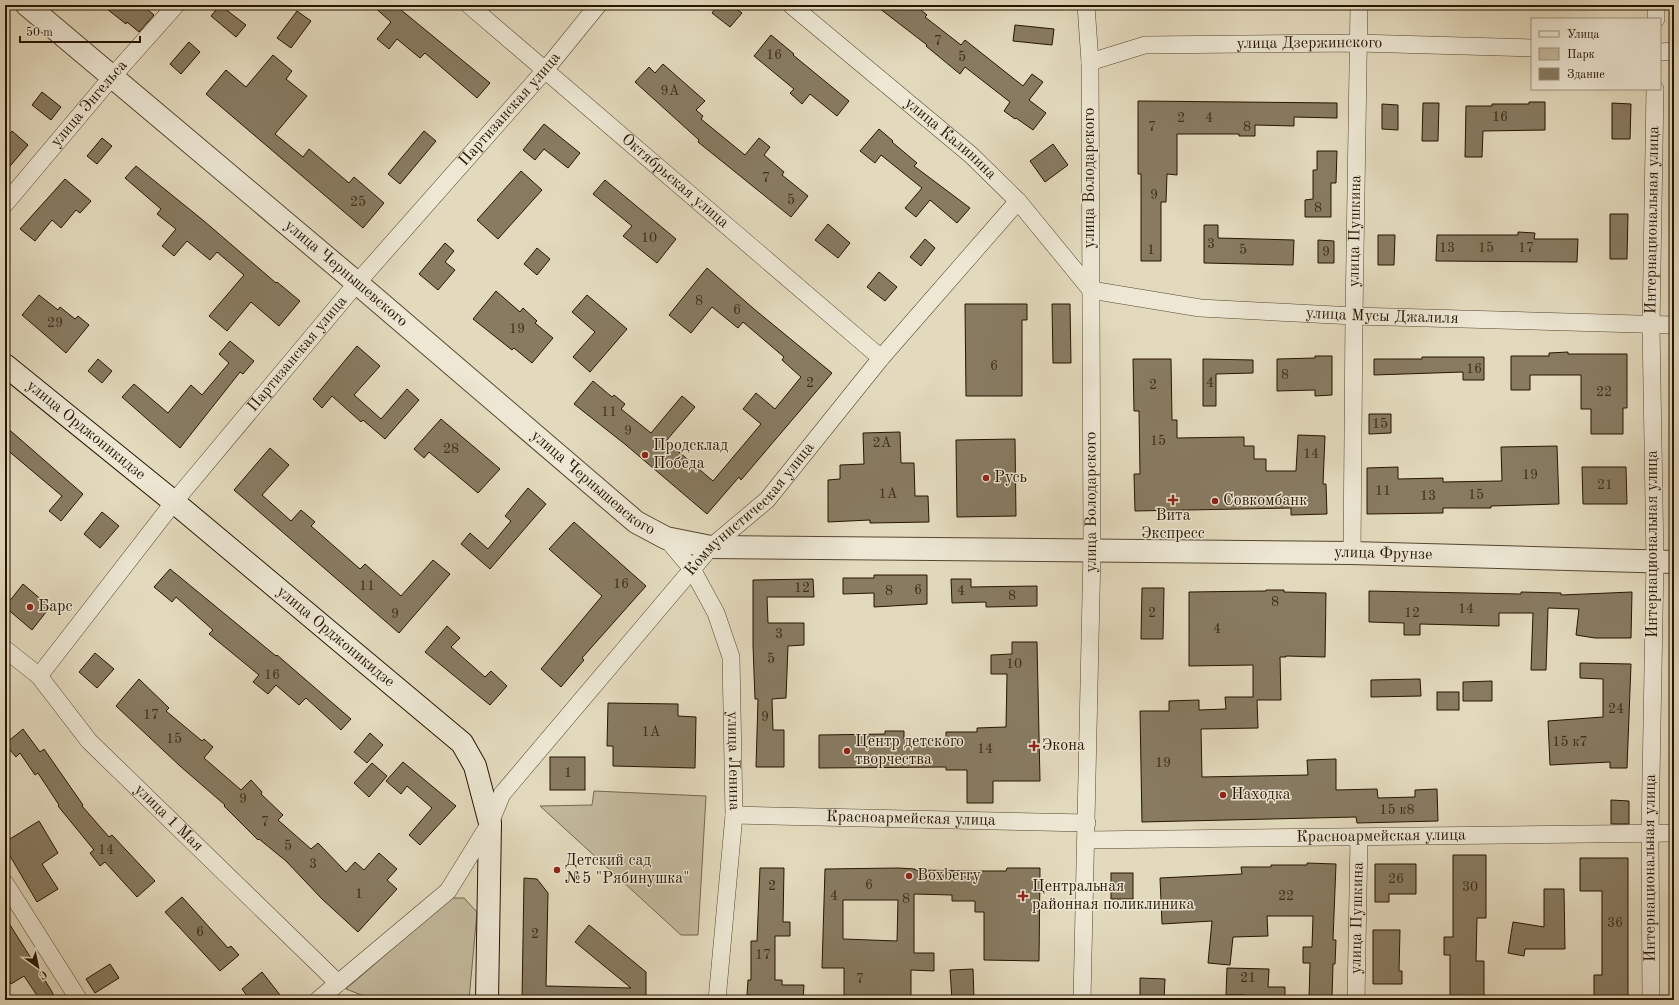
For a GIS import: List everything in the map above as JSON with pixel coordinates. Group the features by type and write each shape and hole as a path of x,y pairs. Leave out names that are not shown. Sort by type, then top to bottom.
{"street":[{"name":"улица Чернышевского","path":"27,5 357,283 636,522 666,538 711,547"},
{"name":"улица Энгельса","path":"5,204 112,77 176,5"},
{"name":"Октябрьская улица","path":"469,5 546,69 882,358"},
{"name":"Партизанская улица","path":"39,676 174,502 357,283 546,69 598,5"},
{"name":"улица Калинина","path":"791,5 971,156 1018,201 1091,290"},
{"name":"улица Володарского","path":"1082,1000 1087,840 1092,551 1090,62 1086,5"},
{"name":"улица Пушкина","path":"1352,553 1359,5"},
{"path":"1656,5 1656,18"},
{"name":"улица Дзержинского","path":"1090,62 1145,45 1358,42 1531,48"},
{"path":"1661,52 1674,51"},
{"name":"Интернациональная улица","path":"1651,1000 1650,834 1665,561 1651,326 1655,90"},
{"name":"Коммунистическая улица","path":"318,1000 448,891 490,823 502,794 711,547 767,500 882,358 1018,201"},
{"name":"улица Мусы Джалиля","path":"1091,290 1200,308 1354,316 1651,326 1674,325"},
{"name":"улица Орджоникидзе","path":"5,365 174,502 462,743 475,766 490,823 487,1000"},
{"name":"улица Ленина","path":"666,538 692,569 716,613 731,657 734,815 717,1000"},
{"name":"улица Фрунзе","path":"711,547 1352,553 1665,561"},
{"name":"улица 1 Мая","path":"5,649 39,676 89,741 338,983"},
{"name":"Красноармейская улица","path":"734,815 1087,823"},
{"name":"Красноармейская улица","path":"1087,840 1674,833"},
{"name":"улица Пушкина","path":"1356,1000 1359,837"},
{"path":"5,883 78,1000"}],"green space":[{"path":"594,791 706,796 698,935 681,935 540,806 592,805"},
{"path":"451,898 464,898 477,912 469,1000 374,1000 346,989"}],"building":[{"path":"102,5 142,5 154,15 139,32 127,22 126,24"},
{"path":"220,5 246,25 236,37 211,16"},
{"path":"372,5 395,5 490,83 477,98 425,53 420,58 397,39 389,49 377,39 391,22"},
{"path":"718,5 731,5 742,13 730,27 712,13"},
{"path":"875,5 915,5 927,15 925,17 961,45 965,40 1023,86 1032,74 1043,82 1029,100 1046,113 1033,130 1016,118 1015,119 1004,111 1010,102 965,67 960,74 926,46 927,45"},
{"path":"297,11 311,21 291,48 277,38"},
{"path":"1015,25 1054,29 1052,45 1013,41"},
{"path":"771,35 849,101 837,116 810,94 802,104 790,93 794,89 754,56"},
{"path":"189,42 200,52 181,74 170,64"},
{"path":"273,55 292,71 286,79 307,96 275,134 303,157 309,149 349,183 354,177 384,203 363,228 206,94 226,70 246,87"},
{"path":"663,64 705,101 696,110 703,116 701,119 745,155 759,138 770,147 764,155 784,172 782,175 808,196 791,217 698,142 699,140 635,82 649,67 655,73"},
{"path":"42,92 61,107 51,120 32,105"},
{"path":"1138,101 1337,103 1337,118 1294,117 1294,126 1255,125 1255,136 1239,136 1239,134 1177,134 1177,175 1167,174 1166,202 1161,202 1161,261 1141,261 1141,174 1138,174"},
{"path":"1529,102 1545,102 1545,130 1483,131 1482,157 1465,157 1466,106 1529,104"},
{"path":"1423,103 1439,103 1438,141 1422,141"},
{"path":"1612,103 1631,104 1630,139 1612,139"},
{"path":"1382,104 1398,105 1398,130 1382,129"},
{"path":"544,124 580,153 568,168 544,149 535,160 523,150"},
{"path":"879,129 917,163 914,166 970,208 957,223 930,200 916,217 905,208 922,188 881,155 875,163 860,151"},
{"path":"12,131 28,145 5,172 5,140"},
{"path":"424,131 436,141 400,184 388,174"},
{"path":"102,138 112,146 97,164 87,156"},
{"path":"1053,144 1068,165 1045,182 1030,161"},
{"path":"1317,151 1337,151 1336,183 1331,183 1331,217 1305,217 1305,200 1313,199 1313,170 1317,170"},
{"path":"136,166 204,221 276,283 277,282 300,301 279,326 251,302 227,331 209,316 244,275 217,252 210,260 187,241 174,256 162,246 176,229 157,214 161,209 125,178"},
{"path":"521,171 542,190 498,239 477,220"},
{"path":"65,179 91,201 80,213 76,210 61,228 52,220 35,241 20,229"},
{"path":"605,180 676,239 657,263 623,236 632,226 593,194"},
{"path":"1610,214 1628,214 1627,259 1610,259"},
{"path":"828,224 850,243 838,258 815,240"},
{"path":"1204,225 1218,225 1218,238 1294,240 1293,265 1204,263"},
{"path":"1518,232 1535,233 1534,239 1578,239 1577,262 1436,261 1437,235 1518,235"},
{"path":"1378,235 1395,235 1394,265 1378,265"},
{"path":"925,239 935,248 921,266 910,257"},
{"path":"1318,240 1334,241 1334,263 1318,263"},
{"path":"445,243 454,251 445,262 455,270 438,290 419,274"},
{"path":"537,248 550,259 537,275 524,264"},
{"path":"707,268 832,373 741,480 739,477 707,514 626,445 574,404 593,381 612,397 614,395 625,404 621,409 651,433 682,396 695,407 666,441 713,481 761,424 743,409 756,393 775,409 801,377 782,360 784,357 743,322 738,328 712,307 691,333 669,315"},
{"path":"879,272 897,287 885,301 867,287"},
{"path":"496,291 520,312 523,308 537,321 535,323 553,338 532,363 514,348 512,350 473,319"},
{"path":"39,295 58,310 60,307 75,319 78,316 89,325 66,353 22,315"},
{"path":"587,295 627,329 590,372 573,357 595,332 572,312"},
{"path":"965,304 1027,304 1027,320 1022,320 1022,396 966,396"},
{"path":"1052,304 1070,304 1071,363 1053,363"},
{"path":"230,341 254,361 243,374 240,372 180,448 122,397 134,384 168,413 191,385 202,395 229,363 219,354"},
{"path":"357,346 380,366 354,395 381,419 407,389 419,400 385,439 363,420 361,422 332,396 322,408 313,399"},
{"path":"1568,352 1568,354 1627,354 1627,408 1623,408 1623,434 1591,434 1591,409 1581,409 1581,375 1530,375 1530,390 1511,390 1511,356 1549,356 1549,353"},
{"path":"1315,356 1332,356 1332,395 1315,396 1315,390 1277,391 1277,359 1315,358"},
{"path":"1422,357 1484,357 1484,380 1463,380 1463,372 1374,375 1374,359 1422,359"},
{"path":"98,359 112,371 102,383 88,371"},
{"path":"1133,359 1171,359 1172,420 1177,420 1177,438 1244,437 1244,446 1254,446 1254,459 1266,459 1266,471 1296,471 1298,435 1325,436 1323,484 1326,484 1327,514 1291,515 1291,508 1135,511 1134,474 1140,474 1139,411 1134,411"},
{"path":"1203,359 1253,360 1253,373 1216,374 1216,406 1203,406"},
{"path":"1369,414 1391,414 1391,433 1369,434"},
{"path":"441,419 500,469 478,493 429,452 424,458 414,449"},
{"path":"5,426 83,494 61,521 49,511 62,496 5,448"},
{"path":"900,432 901,463 914,463 915,496 928,496 929,522 870,523 870,520 828,522 828,480 840,479 840,465 864,464 863,433"},
{"name":"Русь","path":"1015,439 1016,516 957,517 956,440"},
{"path":"1557,446 1559,504 1491,506 1491,508 1443,508 1443,513 1367,514 1367,468 1398,467 1398,479 1443,478 1443,482 1502,481 1501,447"},
{"path":"270,448 289,465 262,495 291,521 301,510 315,522 311,526 360,569 365,564 401,596 433,560 450,574 399,633 234,490"},
{"path":"1582,467 1626,467 1627,504 1583,504"},
{"path":"528,488 546,504 490,569 461,544 470,533 488,549 511,521 505,516"},
{"path":"102,512 119,526 100,548 84,534"},
{"path":"574,522 646,586 582,658 584,660 561,687 541,669 602,596 549,549"},
{"path":"170,569 276,656 277,655 351,719 341,730 306,698 299,705 276,685 268,694 253,682 259,675 209,634 213,630 176,597 172,602 154,587"},
{"path":"874,575 927,575 927,604 874,607 874,593 843,594 843,578 874,578"},
{"path":"813,579 814,597 767,597 768,623 804,623 804,645 788,646 786,698 772,699 773,730 784,730 784,767 756,767 758,699 755,699 753,580"},
{"path":"951,579 971,579 971,587 1037,586 1037,606 986,607 986,602 952,603"},
{"path":"23,584 50,607 32,630 5,607"},
{"path":"1142,588 1164,588 1163,639 1141,639"},
{"path":"1266,590 1326,593 1325,657 1280,657 1281,700 1257,700 1258,728 1201,729 1202,777 1308,775 1307,760 1336,759 1336,790 1377,789 1378,798 1415,797 1415,790 1437,789 1438,821 1357,823 1356,817 1142,822 1140,711 1169,711 1169,701 1199,700 1199,710 1226,709 1225,697 1253,697 1253,665 1189,666 1189,592"},
{"path":"1369,591 1521,594 1521,592 1561,593 1561,595 1632,592 1631,638 1595,638 1576,635 1579,609 1548,608 1546,670 1531,670 1533,613 1499,613 1499,626 1420,624 1420,635 1404,635 1404,623 1369,622"},
{"path":"447,626 460,638 451,647 485,677 491,671 507,686 490,705 425,652"},
{"path":"1012,642 1037,642 1040,781 993,781 993,803 967,803 967,770 946,770 946,767 819,768 819,735 885,734 885,731 904,731 904,739 946,739 946,732 977,732 977,728 1006,727 1007,674 991,674 991,655 1012,654"},
{"path":"95,653 114,669 97,688 79,672"},
{"path":"1580,663 1631,664 1627,768 1610,768 1610,762 1550,765 1548,721 1603,717 1603,679 1580,678"},
{"path":"139,679 169,708 166,711 202,741 204,739 213,747 204,758 241,790 251,780 262,792 261,794 283,815 278,820 311,849 318,843 346,872 355,862 364,870 379,853 397,869 387,880 397,889 358,932 322,899 286,861 259,839 258,840 224,806 225,805 180,766 116,706"},
{"path":"1420,679 1421,696 1371,697 1371,680"},
{"path":"1492,681 1492,701 1463,701 1463,682"},
{"path":"1437,692 1459,692 1459,710 1437,710"},
{"path":"608,703 678,704 678,716 696,717 695,768 613,766 613,746 607,746"},
{"path":"23,729 40,752 44,749 83,805 82,806 109,837 112,835 155,881 137,897 105,862 100,866 90,853 94,850 58,806 59,805 38,773 35,775 20,753 16,757 5,744"},
{"path":"370,733 383,745 367,763 354,752"},
{"path":"550,757 585,757 585,790 550,790"},
{"path":"403,762 456,806 420,845 409,835 432,808 407,786 401,794 386,781"},
{"path":"372,763 387,776 369,797 354,783"},
{"path":"1611,800 1629,801 1629,824 1611,824"},
{"path":"39,821 58,853 42,864 58,889 37,902 10,856 5,859 5,842"},
{"path":"1453,855 1486,855 1486,918 1477,918 1476,961 1484,961 1484,1000 1450,1000 1450,955 1444,955 1444,937 1453,937"},
{"path":"1580,858 1628,858 1628,1000 1594,1000 1594,975 1602,975 1602,891 1580,891"},
{"path":"1307,863 1336,864 1333,940 1336,940 1335,964 1333,964 1332,998 1309,997 1310,963 1303,963 1303,947 1312,947 1313,916 1267,916 1268,936 1233,937 1230,965 1208,963 1212,921 1162,924 1160,878 1242,874 1241,867 1307,865"},
{"path":"1375,864 1416,864 1416,894 1389,894 1389,902 1375,902"},
{"path":"760,868 784,868 783,922 790,922 790,936 775,936 775,980 782,980 782,985 804,985 803,1000 768,1000 768,996 747,995 748,980 751,980 751,941 757,941"},
{"path":"898,868 915,870 1006,871 1007,868 1040,868 1039,961 984,960 984,912 975,912 975,901 952,901 952,895 914,894 914,953 934,953 934,971 911,970 911,1000 844,1000 844,968 822,968 825,869","holes":["843,900 898,900 897,941 843,939"]},
{"path":"1111,873 1133,873 1133,899 1111,899"},
{"path":"524,878 537,879 548,893 546,986 631,988 575,942 589,925 646,972 646,1000 522,1000"},
{"path":"1544,889 1564,889 1565,949 1525,949 1524,956 1508,953 1513,922 1544,927"},
{"path":"182,897 228,948 231,946 239,955 220,971 165,912"},
{"path":"5,917 56,1000 40,1000 24,976 11,984 5,974"},
{"path":"1373,930 1400,930 1399,971 1402,971 1402,984 1373,984"},
{"path":"110,964 119,978 95,993 86,979"},
{"path":"1227,968 1269,969 1268,987 1285,987 1285,1000 1245,1000 1245,995 1226,995"},
{"path":"973,969 974,1000 952,1000 950,970"},
{"path":"262,972 284,1000 250,1000 242,989"},
{"path":"1140,978 1165,979 1164,1000 1140,1000"}],"place":[{"name":"Продсклад Победа","path":"645,455"},
{"name":"Русь","path":"986,478"},
{"name":"Вита Экспресс","path":"1173,500"},
{"name":"Совкомбанк","path":"1215,501"},
{"name":"Барс","path":"30,607"},
{"name":"Экона","path":"1034,746"},
{"name":"Центр детского творчества","path":"847,751"},
{"name":"Находка","path":"1223,795"},
{"name":"Детский сад №5 \"Рябинушка\"","path":"557,870"},
{"name":"Boxberry","path":"909,876"},
{"name":"Центральная районная поликлиника","path":"1023,896"}]}
